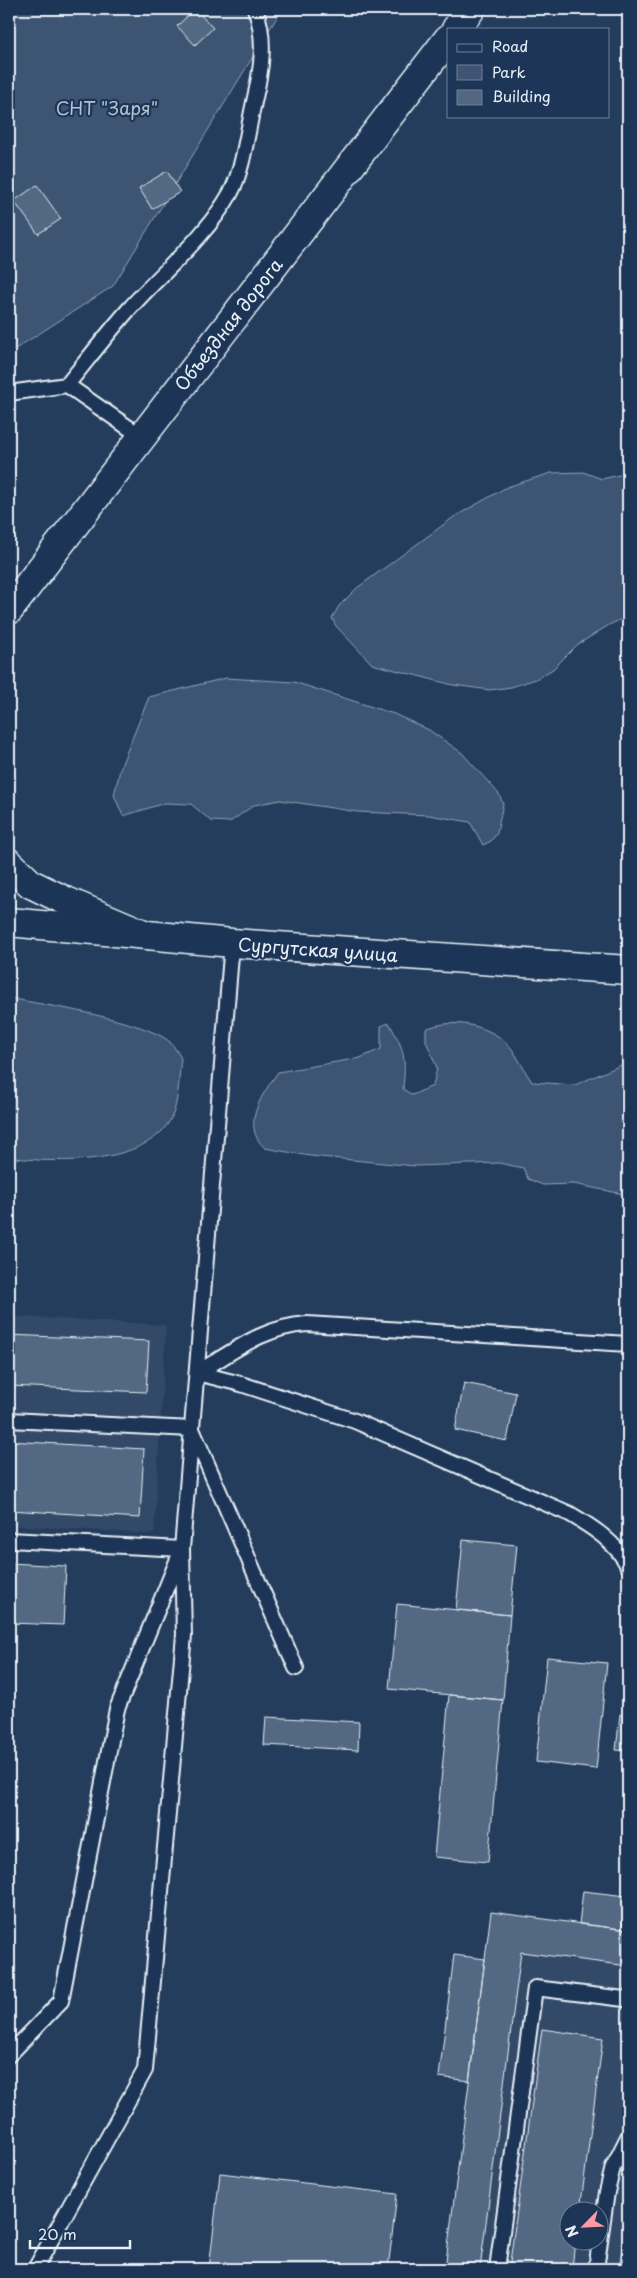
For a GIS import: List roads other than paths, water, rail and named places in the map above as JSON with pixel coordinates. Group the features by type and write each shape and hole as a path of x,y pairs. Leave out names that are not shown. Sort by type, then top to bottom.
{"main road":[{"path":"457,28 471,9"},
{"name":"Объездная дорога","path":"10,608 447,40"},
{"path":"9,863 32,884 146,935"},
{"name":"Сургутская улица","path":"9,922 232,943 628,970"}],"lane":[{"path":"67,385 129,309 210,225 231,193 242,156 260,76 262,48 258,17 255,9"},
{"path":"9,393 67,385 142,437"},
{"path":"35,2269 145,2070 184,1635 182,1549 232,943"},
{"path":"197,1373 262,1333 288,1325 307,1324 628,1344"},
{"path":"197,1373 241,1384 355,1421 570,1514 594,1528 613,1545 628,1566"},
{"path":"9,1420 192,1429"},
{"path":"192,1429 296,1668"},
{"path":"9,1540 182,1549"},
{"path":"9,2054 61,2001 117,1709 182,1549"},
{"path":"497,2269 535,1988 628,1998"},
{"path":"596,2269 612,2167 628,2137"}],"park label":[{"name":"СНТ \"Заря\"","path":"107,107"}]}
